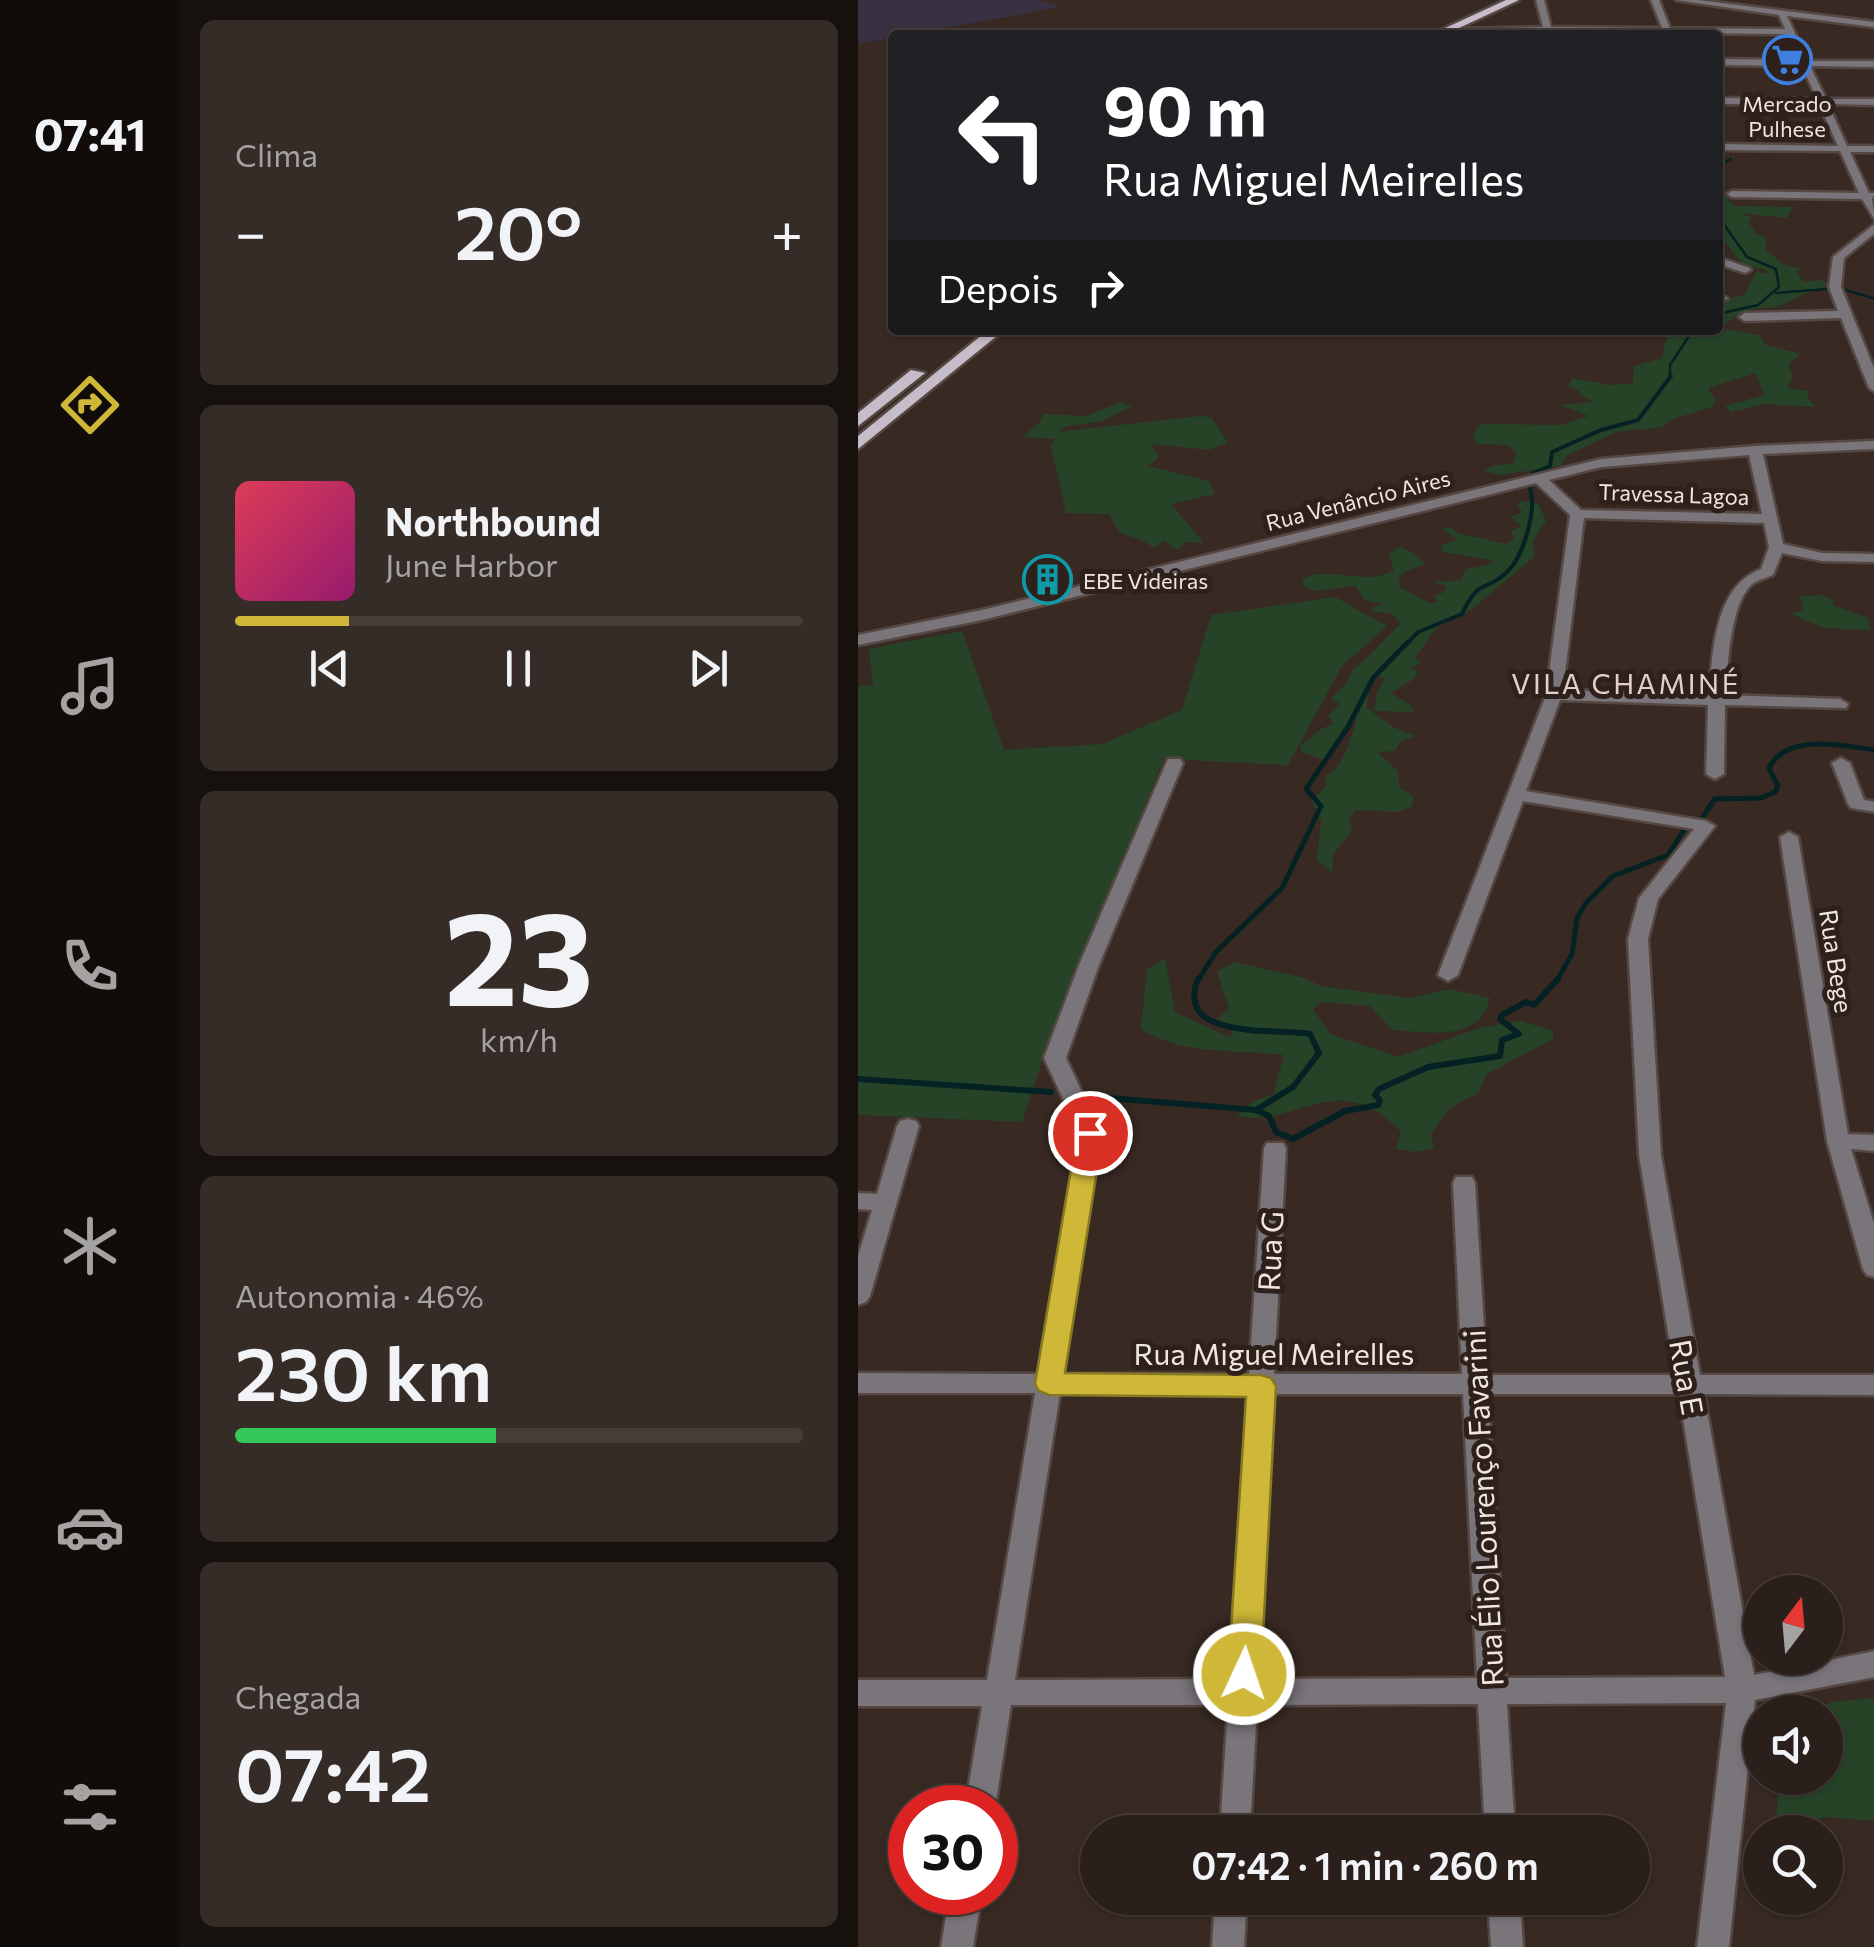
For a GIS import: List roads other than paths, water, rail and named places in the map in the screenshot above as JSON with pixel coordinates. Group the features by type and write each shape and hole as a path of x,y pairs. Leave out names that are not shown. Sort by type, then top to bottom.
{"main road":[{"path":"1446,30 1514,0"},
{"path":"1462,29 1528,0"},
{"path":"858,421 966,335"},
{"path":"858,444 992,335"}],"street":[{"path":"1540,0 1548,30"},
{"path":"1655,0 1667,30"},
{"path":"1680,0 1874,25"},
{"path":"1782,13 1842,149 1870,196 1874,217"},
{"path":"1462,29 1491,30"},
{"path":"1723,33 1790,32"},
{"path":"1723,62 1874,64"},
{"path":"1723,101 1874,102"},
{"path":"1723,147 1874,149"},
{"path":"1732,194 1870,196"},
{"path":"1874,227 1839,257 1837,289 1843,314 1874,388"},
{"path":"1723,262 1746,270"},
{"path":"1745,316 1843,314"},
{"name":"Rua Venâncio Aires","path":"858,640 982,615 1602,463 1755,450 1874,446"},
{"path":"1715,774 1715,700 1731,614 1741,588 1750,578 1768,572 1776,547 1755,450"},
{"path":"1448,976 1554,694 1577,514 1539,478"},
{"name":"Travessa Lagoa","path":"1577,514 1770,519"},
{"path":"1776,547 1822,557 1874,558"},
{"path":"1554,694 1840,704"},
{"path":"984,1785 1090,1133 1054,1058 1088,966 1174,763"},
{"path":"1840,763 1856,804 1874,807"},
{"name":"Rua E","path":"1516,795 1706,826 1648,898 1638,939 1650,1155 1742,1690 1713,1947"},
{"name":"Rua Bege","path":"1789,837 1838,1141 1874,1268"},
{"path":"858,1296 908,1126"},
{"path":"1838,1141 1874,1143"},
{"name":"Rua G","path":"1236,1815 1275,1148"},
{"name":"Rua Élio Lourenço Favarini","path":"1464,1183 1499,1815"},
{"path":"858,1201 885,1202"},
{"name":"Rua Miguel Meirelles","path":"858,1383 1874,1386"},
{"path":"858,1693 1742,1690 1874,1664"},
{"path":"957,1947 962,1915"},
{"path":"1228,1947 1230,1915"},
{"path":"1505,1915 1506,1947"}],"waterway":[{"path":"1723,163 1731,159"},
{"path":"1723,223 1747,257 1776,269 1779,287 1758,305 1723,313"},
{"path":"1776,293 1840,288 1875,299"},
{"path":"1670,377 1670,365 1690,335"},
{"path":"1533,473 1550,466 1552,452 1601,430 1638,420 1670,377"},
{"path":"1406,645 1418,632 1462,614 1478,590 1499,579 1513,565 1530,520 1530,488"},
{"path":"1198,981 1216,952 1282,888 1321,806 1306,789 1348,727 1373,678 1408,642"},
{"path":"1702,818 1715,799 1761,798 1775,792 1778,786 1769,768 1789,749 1832,744 1875,750"},
{"path":"1557,980 1572,954 1577,918 1586,903 1613,876 1668,855 1685,828"},
{"path":"1256,1110 1269,1116 1276,1132 1293,1139 1345,1111 1378,1105 1380,1100 1375,1095 1379,1089 1428,1067 1500,1056 1502,1040 1519,1034 1500,1019 1502,1015 1526,1002 1534,1005 1557,980"},
{"path":"1198,981 1194,999 1200,1013 1214,1022 1310,1034 1319,1053 1293,1087 1256,1110"},
{"path":"858,1079 1051,1092"},
{"path":"1097,1097 1256,1110"}],"place":[{"name":"Mercado Pulhese","path":"1787,59"},
{"name":"EBE Videiras","path":"1048,580"}],"district":[{"name":"VILA CHAMINÉ","path":"1626,683"}]}
